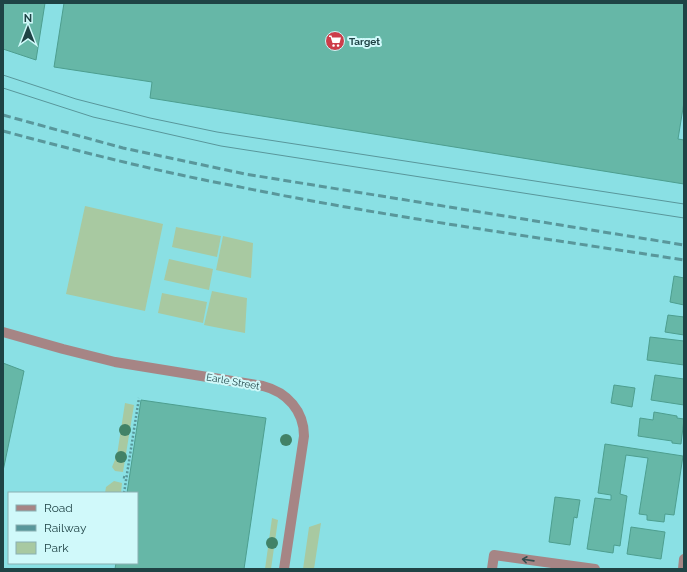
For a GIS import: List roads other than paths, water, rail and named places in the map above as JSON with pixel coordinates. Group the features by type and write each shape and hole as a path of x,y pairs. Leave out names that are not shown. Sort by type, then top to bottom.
{"street":[{"name":"Earle Street","path":"3,332 115,362 263,386 277,391 285,396 298,412 302,421 304,436 284,569"},
{"path":"492,569 494,555 595,569"},
{"path":"682,569 684,559"}],"tram line":[{"path":"3,75 76,99 150,118 217,132 684,204"},
{"path":"3,88 93,117 221,146 684,218"}],"railway":[{"path":"3,115 123,148 245,174 684,245"},
{"path":"3,131 150,168 295,198 462,226 684,260"}],"place":[{"name":"Target","path":"335,41"}]}
